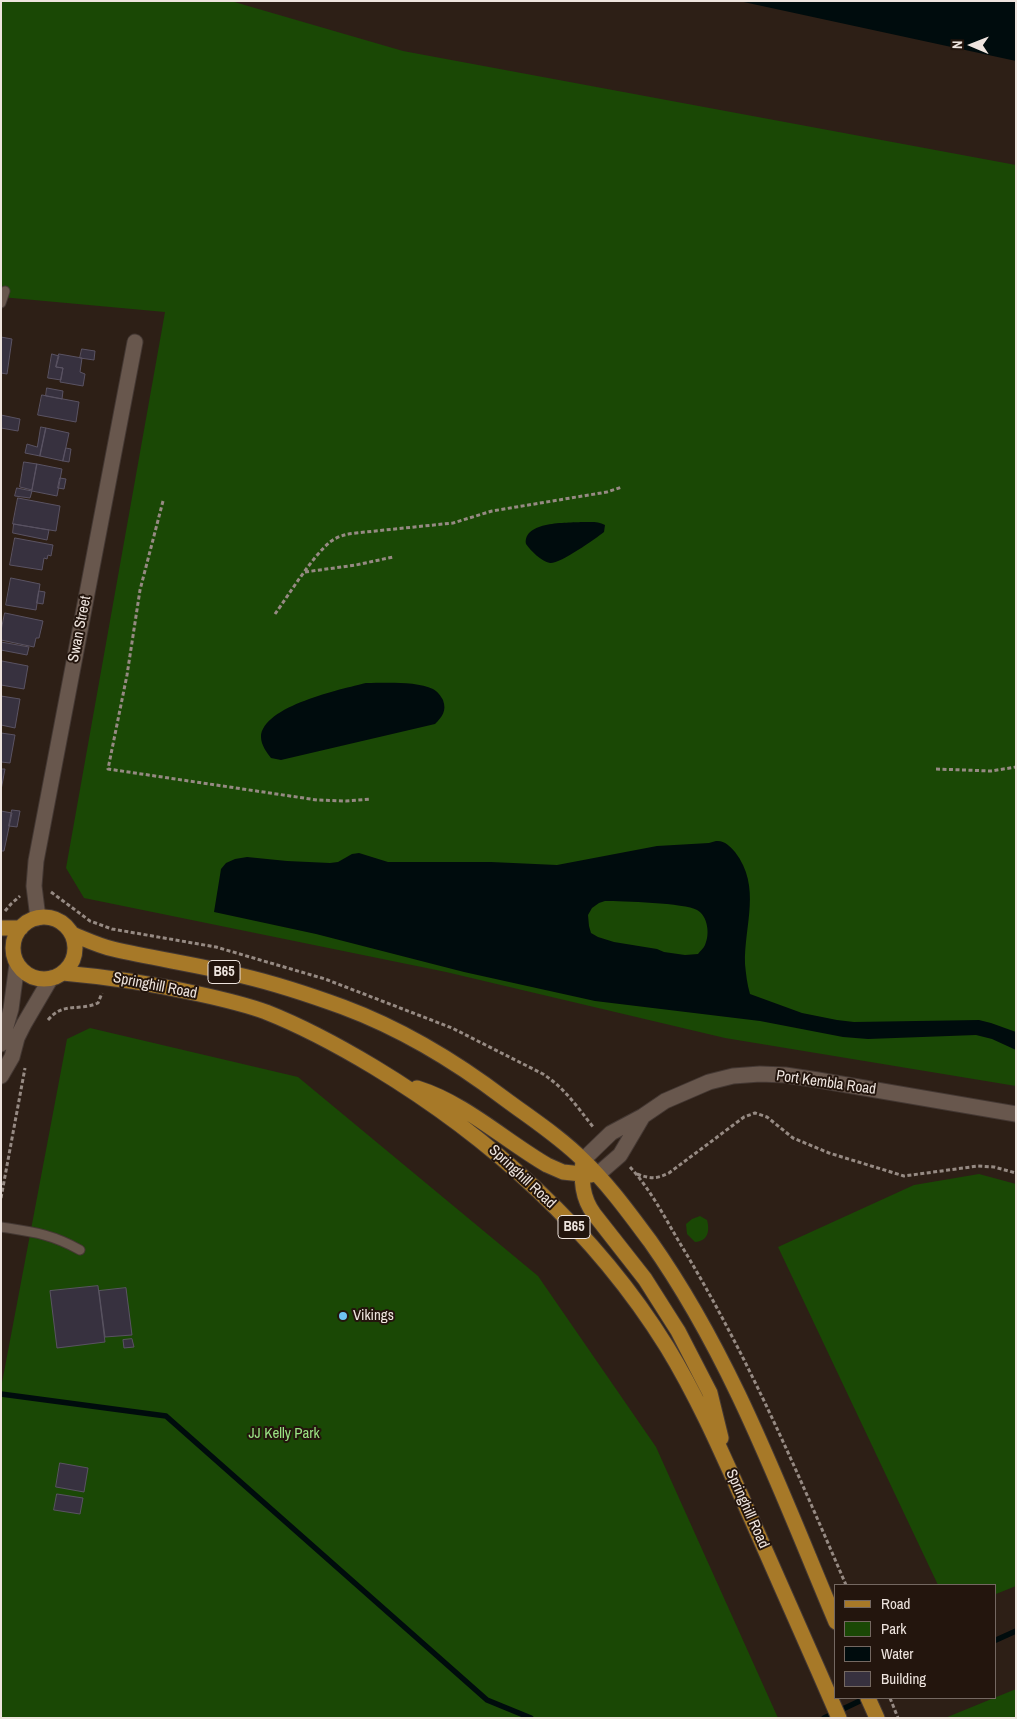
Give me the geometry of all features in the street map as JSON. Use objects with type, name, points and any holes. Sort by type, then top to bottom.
[{"type":"main road","points":[[11,960],[16,935],[21,928],[38,918]]},
{"type":"main road","name":"B65","points":[[38,918],[54,919],[72,934]]},
{"type":"main road","points":[[1,928],[21,928]]},
{"type":"main road","points":[[57,975],[70,965],[74,955],[72,934]]},
{"type":"main road","name":"Springhill Road","points":[[72,934],[110,948],[251,978],[301,992],[374,1019],[440,1053],[453,1062],[557,1137],[582,1167]]},
{"type":"main road","name":"B65","points":[[11,960],[32,977],[41,979],[57,975]]},
{"type":"main road","name":"Springhill Road","points":[[57,975],[110,977],[153,984],[235,1002],[306,1028],[400,1083],[483,1142],[513,1168],[559,1212],[598,1254],[620,1280],[666,1346],[698,1403],[840,1718]]},
{"type":"main road","points":[[400,1083],[435,1094],[547,1165],[564,1172],[582,1167],[597,1175],[626,1208],[672,1273],[716,1350],[760,1442],[834,1617]]},
{"type":"main road","points":[[582,1167],[582,1188],[590,1209],[653,1291],[678,1331],[705,1381],[714,1407],[724,1459]]},
{"type":"main road","points":[[868,1699],[877,1718]]},
{"type":"street","name":"Swan Street","points":[[38,918],[34,886],[36,861],[135,342]]},
{"type":"street","points":[[1,1044],[10,1009],[11,960]]},
{"type":"street","points":[[1,1076],[12,1057],[24,1024],[57,975]]},
{"type":"street","name":"Port Kembla Road","points":[[582,1167],[611,1132],[643,1116],[665,1101],[709,1082],[733,1076],[786,1075],[1016,1114]]},
{"type":"street","name":"Port Kembla Road","points":[[597,1175],[620,1155],[643,1116]]},
{"type":"lane","points":[[1,303],[5,291]]},
{"type":"lane","points":[[1,1227],[61,1239],[80,1250]]},
{"type":"path","points":[[275,614],[321,551],[342,535],[453,523],[492,511],[607,492],[622,487]]},
{"type":"path","points":[[163,501],[140,590],[127,675],[108,769],[317,800],[346,801],[371,799]]},
{"type":"path","points":[[305,572],[356,565],[393,557]]},
{"type":"path","points":[[936,769],[991,771],[1016,767]]},
{"type":"path","points":[[45,1022],[58,1010],[90,1007],[98,1003],[102,992]]},
{"type":"path","points":[[1,1198],[26,1065]]},
{"type":"path","points":[[637,1174],[651,1178],[669,1173],[744,1117],[755,1113],[767,1116],[793,1138],[829,1153],[904,1176],[978,1166],[994,1167],[1016,1173]]},
{"type":"path","points":[[890,1699],[898,1718]]},
{"type":"green space","points":[[1,1],[231,1],[403,51],[1016,165],[1016,1086],[725,1038],[446,972],[84,898],[66,868],[165,312],[1,297]]},
{"type":"green space","name":"JJ Kelly Park","points":[[90,1028],[298,1077],[538,1276],[656,1447],[778,1718],[1,1718],[1,1388],[67,1039]]},
{"type":"green space","points":[[979,1174],[1016,1184],[1016,1586],[997,1594],[997,1584],[938,1584],[778,1247],[914,1185]]},
{"type":"green space","points":[[700,1216],[707,1220],[708,1232],[703,1240],[695,1242],[687,1234],[686,1224]]},
{"type":"green space","points":[[1016,1689],[1016,1718],[945,1718],[992,1699],[997,1699],[997,1697]]},
{"type":"water","points":[[739,1],[1016,1],[1016,61]]},
{"type":"water","points":[[594,522],[605,525],[604,532],[561,560],[550,563],[543,560],[533,553],[526,544],[527,536],[538,527],[557,523]]},
{"type":"water","points":[[366,683],[426,686],[433,689],[443,700],[443,714],[435,724],[281,760],[271,758],[263,746],[261,737],[265,726],[274,716],[305,701]]},
{"type":"water","points":[[719,841],[729,846],[743,865],[748,879],[750,906],[745,964],[750,994],[802,1013],[854,1022],[979,1020],[1016,1032],[1016,1050],[992,1039],[976,1035],[868,1039],[843,1037],[760,1021],[595,1001],[464,972],[316,934],[214,912],[221,869],[226,863],[247,857],[330,863],[338,862],[352,854],[359,853],[388,862],[491,862],[557,865],[657,846]],"holes":[[[605,901],[667,904],[697,910],[704,916],[706,921],[707,941],[698,954],[685,955],[614,942],[598,937],[591,933],[588,915],[592,908]]]},
{"type":"building","points":[[1,337],[12,339],[7,374],[1,373]]},
{"type":"building","points":[[82,349],[95,351],[94,360],[80,358]]},
{"type":"building","points":[[52,354],[59,356],[56,367],[63,368],[61,380],[48,378]]},
{"type":"building","points":[[59,354],[82,358],[80,372],[85,374],[83,386],[60,382],[63,368],[56,367]]},
{"type":"building","points":[[47,388],[63,391],[62,399],[46,396]]},
{"type":"building","points":[[42,395],[79,402],[76,422],[38,415]]},
{"type":"building","points":[[1,415],[20,419],[18,431],[1,428]]},
{"type":"building","points":[[41,427],[46,428],[40,456],[25,453],[27,444],[37,447]]},
{"type":"building","points":[[46,428],[69,433],[63,461],[40,456]]},
{"type":"building","points":[[66,448],[71,449],[69,462],[63,461]]},
{"type":"building","points":[[24,462],[37,464],[32,490],[20,487]]},
{"type":"building","points":[[37,464],[62,469],[57,496],[32,491]]},
{"type":"building","points":[[60,478],[66,479],[64,489],[58,488]]},
{"type":"building","points":[[17,488],[32,491],[30,498],[15,496]]},
{"type":"building","points":[[18,498],[60,506],[56,531],[13,524]]},
{"type":"building","points":[[14,524],[49,530],[47,540],[13,533]]},
{"type":"building","points":[[15,538],[53,545],[51,556],[48,555],[47,559],[44,558],[42,570],[10,565]]},
{"type":"building","points":[[11,578],[40,584],[36,610],[6,605]]},
{"type":"building","points":[[39,591],[45,592],[43,604],[37,603]]},
{"type":"building","points":[[5,613],[43,621],[39,638],[36,638],[34,647],[1,640]]},
{"type":"building","points":[[1,642],[29,647],[27,655],[1,650]]},
{"type":"building","points":[[2,661],[28,666],[24,689],[1,685]]},
{"type":"building","points":[[1,696],[20,699],[15,728],[1,725]]},
{"type":"building","points":[[1,733],[15,735],[10,763],[1,762]]},
{"type":"building","points":[[1,769],[5,769],[1,790]]},
{"type":"building","points":[[12,810],[20,811],[17,827],[9,826]]},
{"type":"building","points":[[1,811],[12,813],[4,851],[1,851]]},
{"type":"building","points":[[98,1286],[105,1342],[57,1348],[50,1291]]},
{"type":"building","points":[[126,1288],[132,1335],[105,1337],[99,1291]]},
{"type":"building","points":[[132,1339],[134,1347],[124,1348],[123,1340]]},
{"type":"building","points":[[60,1463],[88,1468],[84,1492],[56,1487]]},
{"type":"building","points":[[57,1494],[83,1498],[80,1514],[54,1510]]},
{"type":"waterway","points":[[1,1394],[166,1416],[487,1700],[531,1718]]},
{"type":"waterway","points":[[997,1640],[1016,1631]]},
{"type":"waterway","points":[[824,1718],[864,1699]]},
{"type":"place","name":"Vikings","points":[[343,1316]]}]
